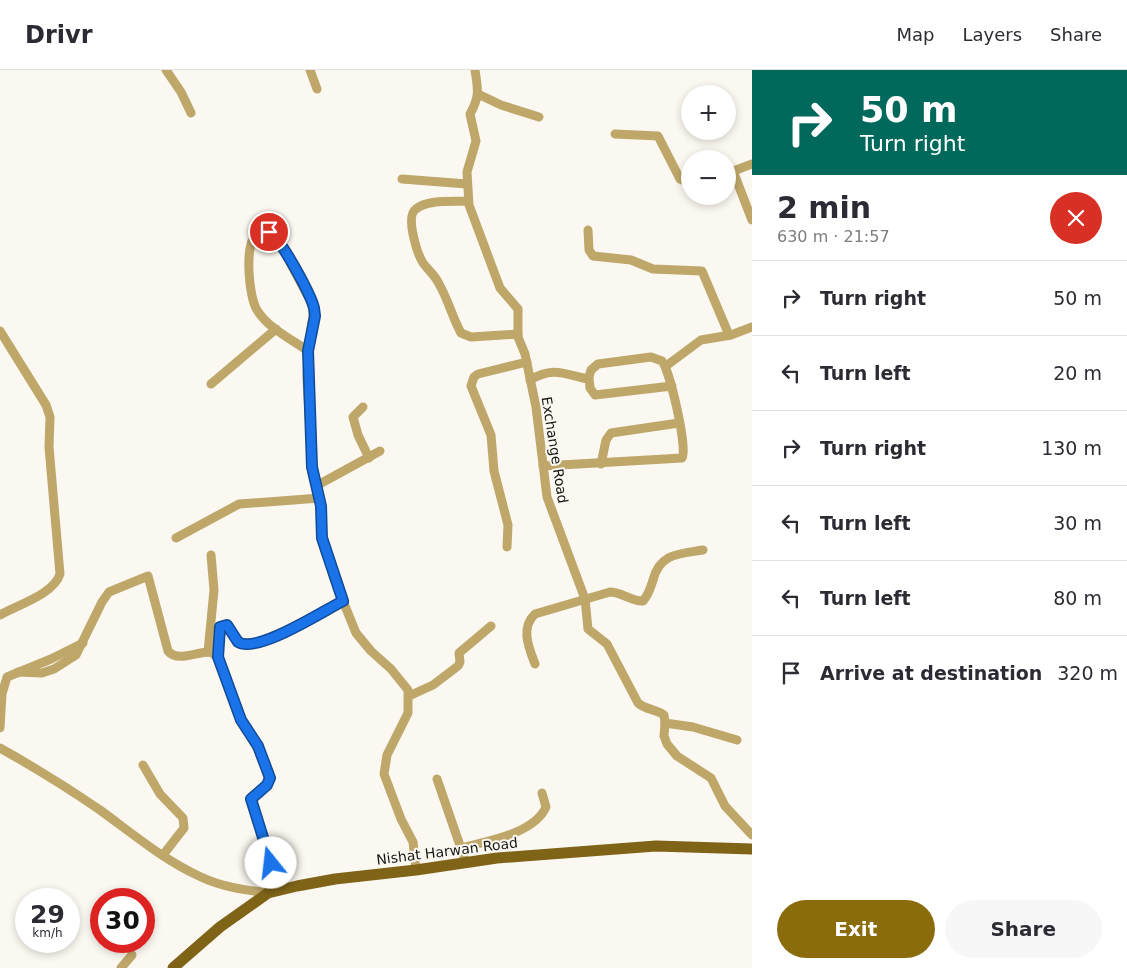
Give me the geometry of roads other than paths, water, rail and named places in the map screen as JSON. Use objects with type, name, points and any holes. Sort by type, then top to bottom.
[{"type":"main road","name":"Nishat Harwan Road","points":[[173,968],[220,927],[273,892],[335,879],[497,858],[656,846],[752,849]]},
{"type":"street","points":[[166,70],[181,92],[191,113]]},
{"type":"street","points":[[310,70],[317,89]]},
{"type":"street","name":"Exchange Road","points":[[475,70],[478,94],[470,114],[476,141],[469,164],[468,201],[472,218],[487,249],[500,288],[518,308],[518,334],[527,362],[549,504],[585,599],[588,629],[607,644],[638,703],[644,708],[661,712],[665,723]]},
{"type":"street","points":[[478,94],[501,105],[539,117]]},
{"type":"street","points":[[615,134],[658,136],[681,179]]},
{"type":"street","points":[[736,170],[752,164]]},
{"type":"street","points":[[402,179],[467,184]]},
{"type":"street","points":[[736,185],[752,220]]},
{"type":"street","points":[[468,201],[429,204],[414,210],[411,223],[418,253],[440,285],[461,333],[470,337],[518,334]]},
{"type":"street","points":[[588,230],[592,256],[631,260],[652,269],[702,271],[729,335]]},
{"type":"street","points":[[308,351],[276,329],[256,310],[248,274],[254,236],[269,232],[276,236],[313,302],[315,316],[308,351],[311,458],[320,498],[322,538],[351,623],[363,642],[405,684],[409,696],[408,713],[387,755],[384,774],[401,819],[413,842],[416,870]]},
{"type":"street","points":[[666,366],[701,340],[729,335],[752,327]]},
{"type":"street","points":[[211,384],[276,329]]},
{"type":"street","points":[[0,331],[46,405],[50,417],[49,447],[60,574],[58,580],[50,589],[0,615]]},
{"type":"street","points":[[544,466],[682,458],[684,451],[672,386],[666,366],[659,358],[651,357],[603,363],[594,366],[588,379],[590,388],[595,395],[672,386]]},
{"type":"street","points":[[507,547],[508,525],[494,471],[491,436],[471,386],[474,377],[478,374],[527,362]]},
{"type":"street","points":[[530,380],[541,373],[552,371],[588,379]]},
{"type":"street","points":[[363,407],[353,417],[368,458]]},
{"type":"street","points":[[601,464],[606,440],[611,433],[679,423]]},
{"type":"street","points":[[316,486],[380,451]]},
{"type":"street","points":[[176,538],[240,504],[320,498]]},
{"type":"street","points":[[535,664],[527,634],[533,616],[606,592],[618,592],[638,601],[643,601],[649,594],[655,574],[662,561],[672,556],[703,550]]},
{"type":"street","points":[[208,652],[214,590],[211,555]]},
{"type":"street","points":[[0,728],[4,682],[8,676],[18,672],[35,674],[54,669],[76,655],[102,602],[109,592],[148,576],[170,655],[178,657],[208,652],[214,653],[218,657]]},
{"type":"street","points":[[0,748],[44,773],[163,856],[214,882],[239,889],[273,892],[267,849],[251,802],[254,795],[267,785],[270,778],[258,746],[241,720],[218,657],[219,631],[222,626],[230,627],[238,642],[249,644],[274,637],[343,601]]},
{"type":"street","points":[[409,696],[433,685],[458,666],[460,662],[459,653],[491,626]]},
{"type":"street","points":[[736,740],[693,727],[665,723],[664,736],[667,744],[677,756],[710,778],[725,806],[752,835]]},
{"type":"street","points":[[143,765],[160,794],[183,818],[185,823],[184,828],[163,856]]},
{"type":"street","points":[[437,780],[466,863]]},
{"type":"street","points":[[461,848],[517,832],[534,822],[546,807],[542,793]]},
{"type":"street","points":[[121,968],[132,955]]}]
